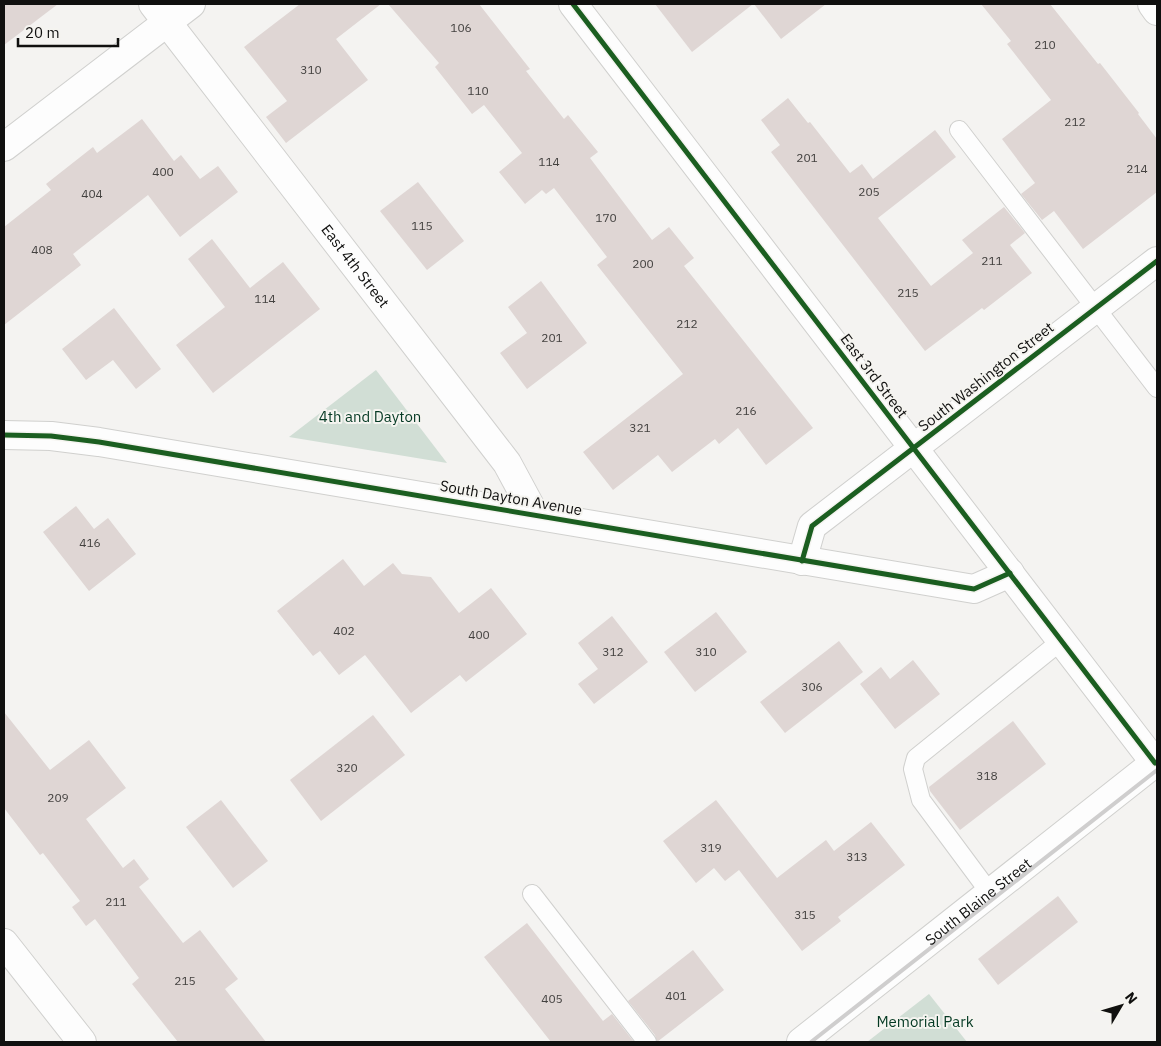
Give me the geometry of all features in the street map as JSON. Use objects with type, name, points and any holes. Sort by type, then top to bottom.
[{"type":"street","points":[[4,147],[160,13],[191,4]]},
{"type":"street","name":"East 3rd Street","points":[[573,4],[1061,641],[1156,762]]},
{"type":"street","points":[[1152,4],[1157,11]]},
{"type":"street","name":"East 4th Street","points":[[160,13],[508,463],[535,515]]},
{"type":"street","name":"South Washington Street","points":[[802,561],[812,526],[1157,261]]},
{"type":"street","name":"South Dayton Avenue","points":[[4,435],[51,436],[99,442],[974,589],[1010,573]]},
{"type":"street","name":"South Blaine Street","points":[[801,1042],[1156,762]]},
{"type":"street","points":[[4,943],[82,1042]]},
{"type":"lane","points":[[959,130],[1157,388]]},
{"type":"lane","points":[[990,893],[921,800],[913,769],[916,758],[1061,641]]},
{"type":"lane","points":[[532,894],[647,1042]]},
{"type":"green space","name":"4th and Dayton","points":[[376,370],[447,463],[289,437]]},
{"type":"green space","name":"Memorial Park","points":[[929,994],[967,1042],[867,1042]]},
{"type":"building","points":[[4,4],[58,4],[4,45]]},
{"type":"building","points":[[300,4],[381,4],[336,39],[368,80],[286,143],[266,117],[287,101],[244,47]]},
{"type":"building","points":[[388,4],[479,4],[530,69],[526,71],[564,119],[568,115],[598,152],[590,158],[652,240],[669,227],[694,258],[684,266],[813,428],[766,465],[738,428],[719,444],[715,439],[672,472],[658,455],[613,490],[583,452],[683,374],[597,265],[607,257],[554,188],[546,194],[542,190],[525,204],[499,172],[522,153],[484,105],[472,114],[435,67],[439,63]]},
{"type":"building","points":[[655,4],[753,4],[692,52]]},
{"type":"building","points":[[754,4],[826,4],[781,39]]},
{"type":"building","points":[[981,4],[1050,4],[1098,64],[1100,63],[1157,139],[1157,192],[1083,249],[1054,211],[1042,220],[1021,194],[1035,183],[1002,139],[1051,100],[1007,44],[1011,41]]},
{"type":"building","points":[[788,98],[808,123],[810,122],[850,173],[862,164],[873,179],[935,130],[956,157],[878,218],[931,286],[973,253],[962,240],[1004,207],[1025,233],[1010,245],[1032,273],[984,310],[982,308],[925,351],[771,152],[780,145],[761,120]]},
{"type":"building","points":[[142,119],[174,161],[181,155],[200,179],[218,166],[238,192],[180,237],[148,195],[73,254],[81,265],[4,325],[4,227],[51,190],[46,184],[93,147],[97,153]]},
{"type":"building","points":[[418,182],[464,241],[427,270],[380,211]]},
{"type":"building","points":[[212,239],[250,288],[283,262],[320,309],[213,393],[176,345],[225,307],[188,259]]},
{"type":"building","points":[[541,281],[587,343],[527,389],[500,353],[527,333],[508,307]]},
{"type":"building","points":[[114,308],[161,369],[136,389],[113,360],[86,380],[62,349]]},
{"type":"building","points":[[76,506],[94,529],[108,518],[136,554],[89,591],[43,532]]},
{"type":"building","points":[[343,559],[364,586],[393,563],[402,574],[431,577],[459,613],[491,588],[527,634],[466,682],[460,675],[411,713],[365,655],[339,675],[320,651],[313,656],[277,611]]},
{"type":"building","points":[[716,612],[747,652],[695,692],[664,652]]},
{"type":"building","points":[[612,616],[648,662],[594,704],[578,684],[598,669],[578,643]]},
{"type":"building","points":[[839,641],[863,672],[785,733],[760,702]]},
{"type":"building","points":[[913,660],[940,694],[895,729],[860,684],[881,667],[890,679]]},
{"type":"building","points":[[4,712],[50,770],[89,740],[126,788],[86,819],[123,868],[134,859],[149,879],[139,887],[183,943],[200,930],[238,979],[225,989],[266,1042],[178,1042],[132,984],[139,978],[95,919],[86,926],[72,907],[80,901],[43,853],[40,855],[4,808]]},
{"type":"building","points":[[373,715],[405,755],[321,821],[290,780]]},
{"type":"building","points":[[1013,721],[1046,764],[960,830],[930,791],[929,787]]},
{"type":"building","points":[[221,800],[268,861],[233,888],[186,827]]},
{"type":"building","points":[[716,800],[777,878],[826,840],[834,851],[871,822],[905,865],[838,917],[841,921],[802,951],[739,870],[725,881],[714,868],[696,883],[663,841]]},
{"type":"building","points":[[1058,896],[1078,922],[998,985],[978,959]]},
{"type":"building","points":[[527,923],[603,1021],[612,1014],[634,1042],[551,1042],[484,957]]},
{"type":"building","points":[[693,950],[724,990],[657,1042],[655,1035],[628,1001]]},
{"type":"railway","points":[[811,1042],[1157,770]]},
{"type":"cycle path","points":[[573,4],[1155,763]]},
{"type":"cycle path","points":[[802,561],[812,526],[1157,261]]},
{"type":"cycle path","points":[[4,435],[51,436],[99,442],[974,589],[1010,573]]}]
